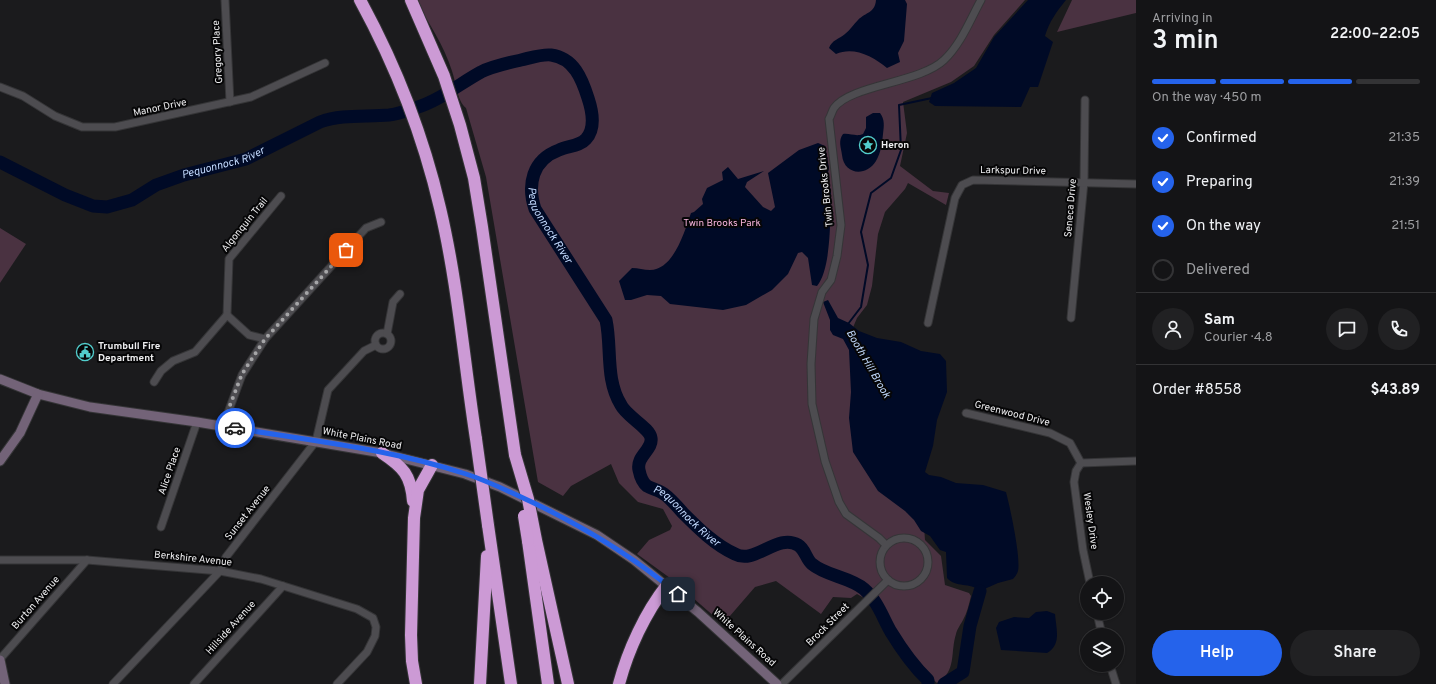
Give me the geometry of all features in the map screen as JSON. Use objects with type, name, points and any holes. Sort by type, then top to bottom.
[{"type":"highway","points":[[360,0],[396,74],[419,134],[434,184],[445,234],[511,684]]},
{"type":"highway","points":[[411,0],[436,55],[458,118],[478,201],[516,455],[532,540],[568,684]]},
{"type":"highway","points":[[382,453],[402,468],[409,479],[412,492],[414,518],[411,635],[412,661],[416,684]]},
{"type":"highway","points":[[414,518],[418,490],[432,464]]},
{"type":"highway","points":[[480,684],[488,526]]},
{"type":"highway","points":[[532,540],[548,684]]},
{"type":"highway","points":[[619,684],[633,645],[657,600],[667,585]]},
{"type":"main road","name":"White Plains Road","points":[[0,379],[38,394],[96,408],[197,422],[382,453],[432,464],[500,487],[597,535],[667,585],[777,684]]},
{"type":"main road","points":[[0,461],[20,433],[38,394]]},
{"type":"main road","points":[[0,659],[5,684]]},
{"type":"street","name":"Gregory Place","points":[[225,0],[230,102]]},
{"type":"street","name":"Twin Brooks Drive","points":[[886,545],[879,538],[846,514],[839,502],[825,461],[812,404],[811,370],[813,326],[816,307],[822,292],[831,280],[841,225],[829,119],[834,108],[846,98],[930,70],[944,60],[959,41],[981,0]]},
{"type":"street","name":"Manor Drive","points":[[0,86],[23,96],[55,116],[82,126],[115,127],[252,97],[325,63]]},
{"type":"street","name":"Seneca Drive","points":[[1071,318],[1084,182],[1085,100]]},
{"type":"street","name":"Larkspur Drive","points":[[928,323],[955,198],[962,185],[973,180],[1136,184]]},
{"type":"street","name":"Algonquin Trail","points":[[227,315],[229,259],[281,196]]},
{"type":"street","points":[[222,426],[242,374],[265,339],[366,228],[381,222]]},
{"type":"street","points":[[386,334],[393,302],[400,294]]},
{"type":"street","points":[[154,382],[161,371],[173,361],[195,352],[227,315],[249,334],[265,339]]},
{"type":"street","points":[[376,345],[383,350],[389,347],[391,338],[386,334]]},
{"type":"street","points":[[376,345],[378,336],[386,334]]},
{"type":"street","points":[[316,441],[328,390],[364,351],[376,345]]},
{"type":"street","name":"Greenwood Drive","points":[[966,413],[1050,433],[1070,443],[1081,463]]},
{"type":"street","name":"Alice Place","points":[[161,527],[197,422]]},
{"type":"street","name":"Sunset Avenue","points":[[113,684],[220,571],[226,557],[316,441]]},
{"type":"street","points":[[1081,463],[1136,461]]},
{"type":"street","name":"Wesley Drive","points":[[1081,463],[1076,471],[1074,482],[1083,550],[1089,576]]},
{"type":"street","points":[[898,539],[910,539],[924,548],[928,564],[925,572],[914,583],[906,586],[898,585],[888,580],[882,571],[880,564],[882,552],[886,545],[898,539]]},
{"type":"street","name":"Berkshire Avenue","points":[[0,560],[87,560],[220,571],[261,579],[357,608],[370,615],[375,621],[376,631],[371,646],[337,684]]},
{"type":"street","name":"Burton Avenue","points":[[0,659],[87,560]]},
{"type":"street","name":"Brock Street","points":[[782,684],[888,580]]},
{"type":"street","name":"Hillside Avenue","points":[[194,684],[283,586]]},
{"type":"street","points":[[1112,672],[1116,684]]},
{"type":"green space","name":"Twin Brooks Park","points":[[415,0],[1025,0],[994,35],[974,66],[951,82],[903,102],[907,133],[900,166],[933,191],[949,193],[946,205],[908,183],[905,189],[885,212],[878,234],[872,286],[867,305],[857,318],[849,337],[924,526],[925,540],[941,556],[945,585],[969,593],[971,596],[966,614],[954,641],[952,661],[948,673],[937,683],[929,676],[871,602],[857,594],[851,598],[833,597],[821,614],[776,581],[755,587],[723,624],[670,578],[637,554],[649,540],[670,530],[672,526],[663,509],[638,502],[619,483],[611,464],[571,486],[563,496],[538,482],[486,177],[466,108],[459,96],[449,62],[436,35]]},
{"type":"green space","points":[[1072,0],[1136,0],[1136,13],[1057,32]]},
{"type":"green space","points":[[0,228],[26,244],[0,283]]},
{"type":"water","points":[[876,0],[905,0],[907,4],[904,41],[898,53],[900,62],[887,68],[869,56],[849,51],[836,54],[829,48],[834,41],[849,31],[861,17],[872,10]]},
{"type":"water","points":[[1028,0],[1066,0],[1059,8],[1045,36],[1053,42],[1038,87],[1030,87],[1021,107],[935,106],[929,102],[932,93],[954,83],[976,68],[994,37]]},
{"type":"water","points":[[873,113],[880,113],[882,116],[884,128],[881,148],[876,161],[872,166],[867,170],[856,172],[847,167],[844,162],[840,144],[841,137],[843,134],[863,134],[866,128],[866,117]]},
{"type":"water","points":[[818,143],[825,146],[829,168],[826,181],[831,190],[828,254],[822,278],[817,286],[812,285],[808,258],[802,252],[798,253],[788,274],[772,290],[746,305],[723,310],[670,304],[661,296],[647,295],[631,300],[625,300],[619,281],[632,268],[650,270],[658,268],[666,263],[682,239],[691,213],[703,204],[702,199],[707,188],[723,180],[722,172],[728,167],[738,179],[764,171],[747,182],[745,187],[763,207],[771,211],[775,207],[768,173],[799,150]]},
{"type":"water","points":[[828,300],[838,318],[849,323],[859,331],[877,338],[901,342],[921,351],[940,354],[946,361],[947,392],[937,420],[933,446],[925,472],[929,475],[941,477],[956,483],[983,485],[1006,492],[1017,544],[1019,564],[1018,571],[1013,579],[998,583],[980,591],[976,588],[951,581],[947,578],[946,552],[940,550],[930,536],[921,531],[914,520],[905,511],[878,491],[853,452],[849,418],[851,392],[849,350],[843,339],[833,335],[830,330],[830,320],[823,302]]},
{"type":"water","points":[[1047,611],[1055,614],[1057,636],[1055,646],[1052,650],[1047,653],[1001,650],[996,628],[999,622],[1014,617],[1029,618],[1036,612]]},
{"type":"waterway","name":"Pequonnock River","points":[[0,162],[65,195],[93,206],[107,207],[132,200],[156,185],[184,175],[246,159],[328,119],[396,114],[424,105],[490,68],[536,56],[551,55],[566,60],[576,70],[586,91],[592,113],[591,130],[586,139],[577,145],[550,154],[537,167],[532,182],[533,200],[535,209],[606,320],[611,374],[616,395],[624,409],[647,430],[651,438],[650,446],[642,457],[639,465],[639,472],[643,481],[647,486],[660,491],[667,496],[707,536],[735,554],[750,556],[774,545],[790,542],[798,545],[804,551],[810,562],[818,568],[852,582],[864,589],[869,593],[891,632],[904,651],[917,669],[928,680],[928,684]]},
{"type":"waterway","name":"Booth Hill Brook","points":[[848,324],[861,307],[868,265],[861,232],[871,193],[891,178],[901,150],[899,105],[932,98]]},
{"type":"waterway","name":"Booth Hill Brook","points":[[944,684],[963,672],[970,626],[980,591]]},
{"type":"way so far","points":[[235,428],[222,426],[242,374],[265,339],[346,250]]},
{"type":"place","name":"Heron","points":[[868,145]]},
{"type":"place","name":"Trumbull Fire Department","points":[[85,352]]},
{"type":"route","points":[[235,428],[382,453],[432,464],[500,487],[597,535],[634,560],[678,594]]}]
